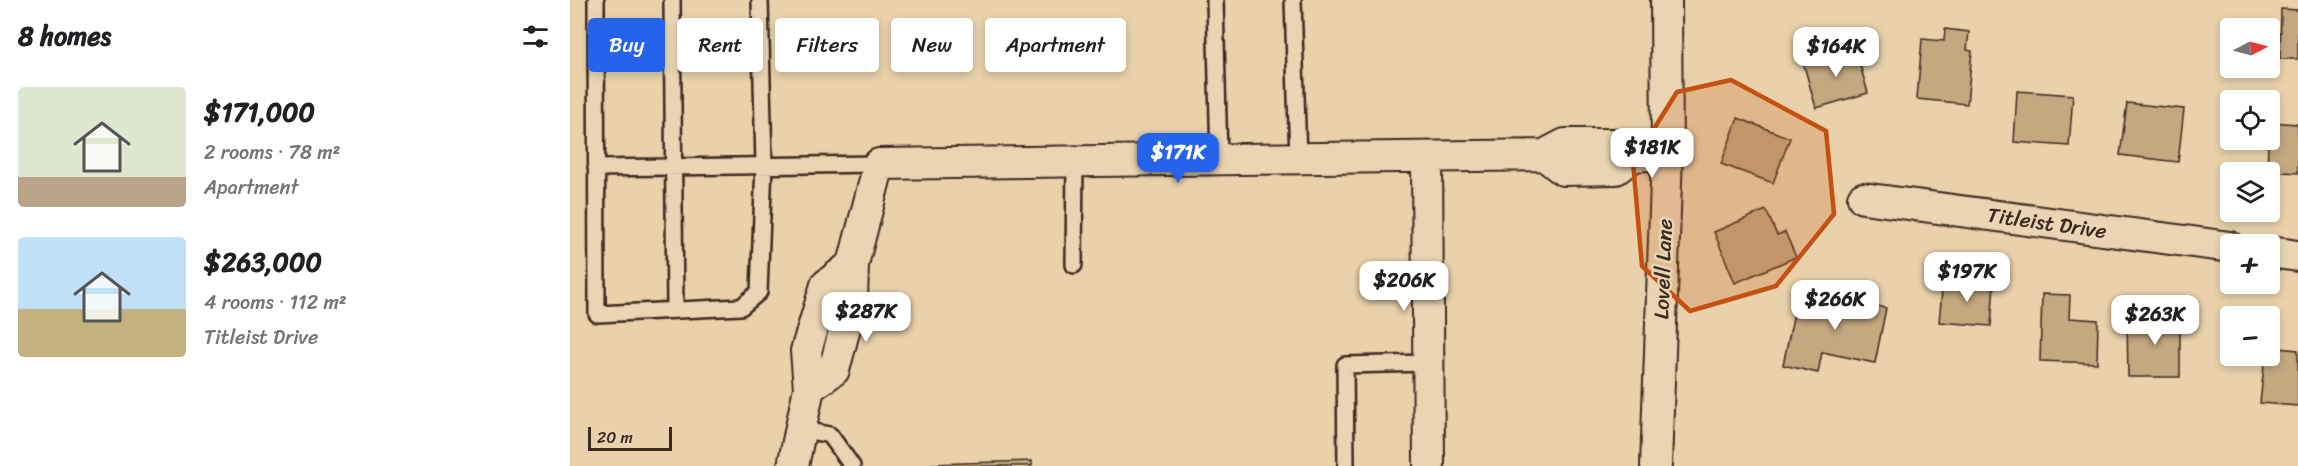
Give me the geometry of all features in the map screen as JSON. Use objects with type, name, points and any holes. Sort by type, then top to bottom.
[{"type":"street","name":"Lovell Lane","points":[[1656,466],[1668,154],[1666,0]]},
{"type":"street","points":[[809,388],[834,370],[852,301],[852,264],[879,164],[1544,155],[1563,170],[1593,157],[1616,169],[1633,156],[1668,154]]},
{"type":"street","points":[[1427,157],[1429,466]]},
{"type":"street","name":"Titleist Drive","points":[[1863,198],[2220,246]]},
{"type":"street","points":[[2280,253],[2298,256]]},
{"type":"street","points":[[793,466],[809,388],[806,351],[811,332],[826,285],[852,264]]},
{"type":"street","points":[[811,332],[842,339]]},
{"type":"lane","points":[[596,0],[597,314],[741,307],[759,292],[764,165],[760,0]]},
{"type":"lane","points":[[672,0],[675,310]]},
{"type":"lane","points":[[1215,0],[1219,159]]},
{"type":"lane","points":[[1293,0],[1298,159]]},
{"type":"lane","points":[[1074,266],[1075,161]]},
{"type":"lane","points":[[596,168],[879,164]]},
{"type":"lane","points":[[1346,466],[1345,365],[1428,363]]},
{"type":"lane","points":[[799,429],[830,435],[852,466]]},
{"type":"highlighted area","points":[[1731,80],[1826,131],[1834,214],[1776,286],[1690,311],[1642,266],[1633,162],[1677,92]]},
{"type":"building","points":[[2281,9],[2298,10],[2298,59],[2280,59]]},
{"type":"building","points":[[1945,29],[1969,32],[1967,50],[1972,51],[1967,104],[1917,99],[1922,39],[1944,41]]},
{"type":"building","points":[[1855,47],[1868,93],[1816,108],[1803,62]]},
{"type":"building","points":[[2017,91],[2073,95],[2069,146],[2014,142]]},
{"type":"building","points":[[2127,103],[2184,109],[2178,162],[2120,155]]},
{"type":"building","points":[[1738,118],[1790,138],[1773,183],[1721,164]]},
{"type":"building","points":[[2280,123],[2298,124],[2298,173],[2280,172],[2280,162],[2267,162],[2268,150],[2280,150]]},
{"type":"building","points":[[1766,210],[1777,235],[1785,232],[1796,257],[1735,283],[1714,232]]},
{"type":"building","points":[[1943,280],[1994,284],[1991,326],[1939,322]]},
{"type":"building","points":[[1829,285],[1858,291],[1857,301],[1886,308],[1875,363],[1822,352],[1818,373],[1783,365],[1795,308],[1823,313]]},
{"type":"building","points":[[2042,294],[2070,295],[2069,318],[2098,320],[2097,363],[2040,361]]},
{"type":"building","points":[[2180,311],[2180,377],[2128,377],[2127,319],[2151,319],[2151,312]]},
{"type":"building","points":[[2280,348],[2298,350],[2298,406],[2260,403],[2264,366],[2280,366]]},
{"type":"building","points":[[1032,461],[1032,466],[930,466],[930,464]]}]
